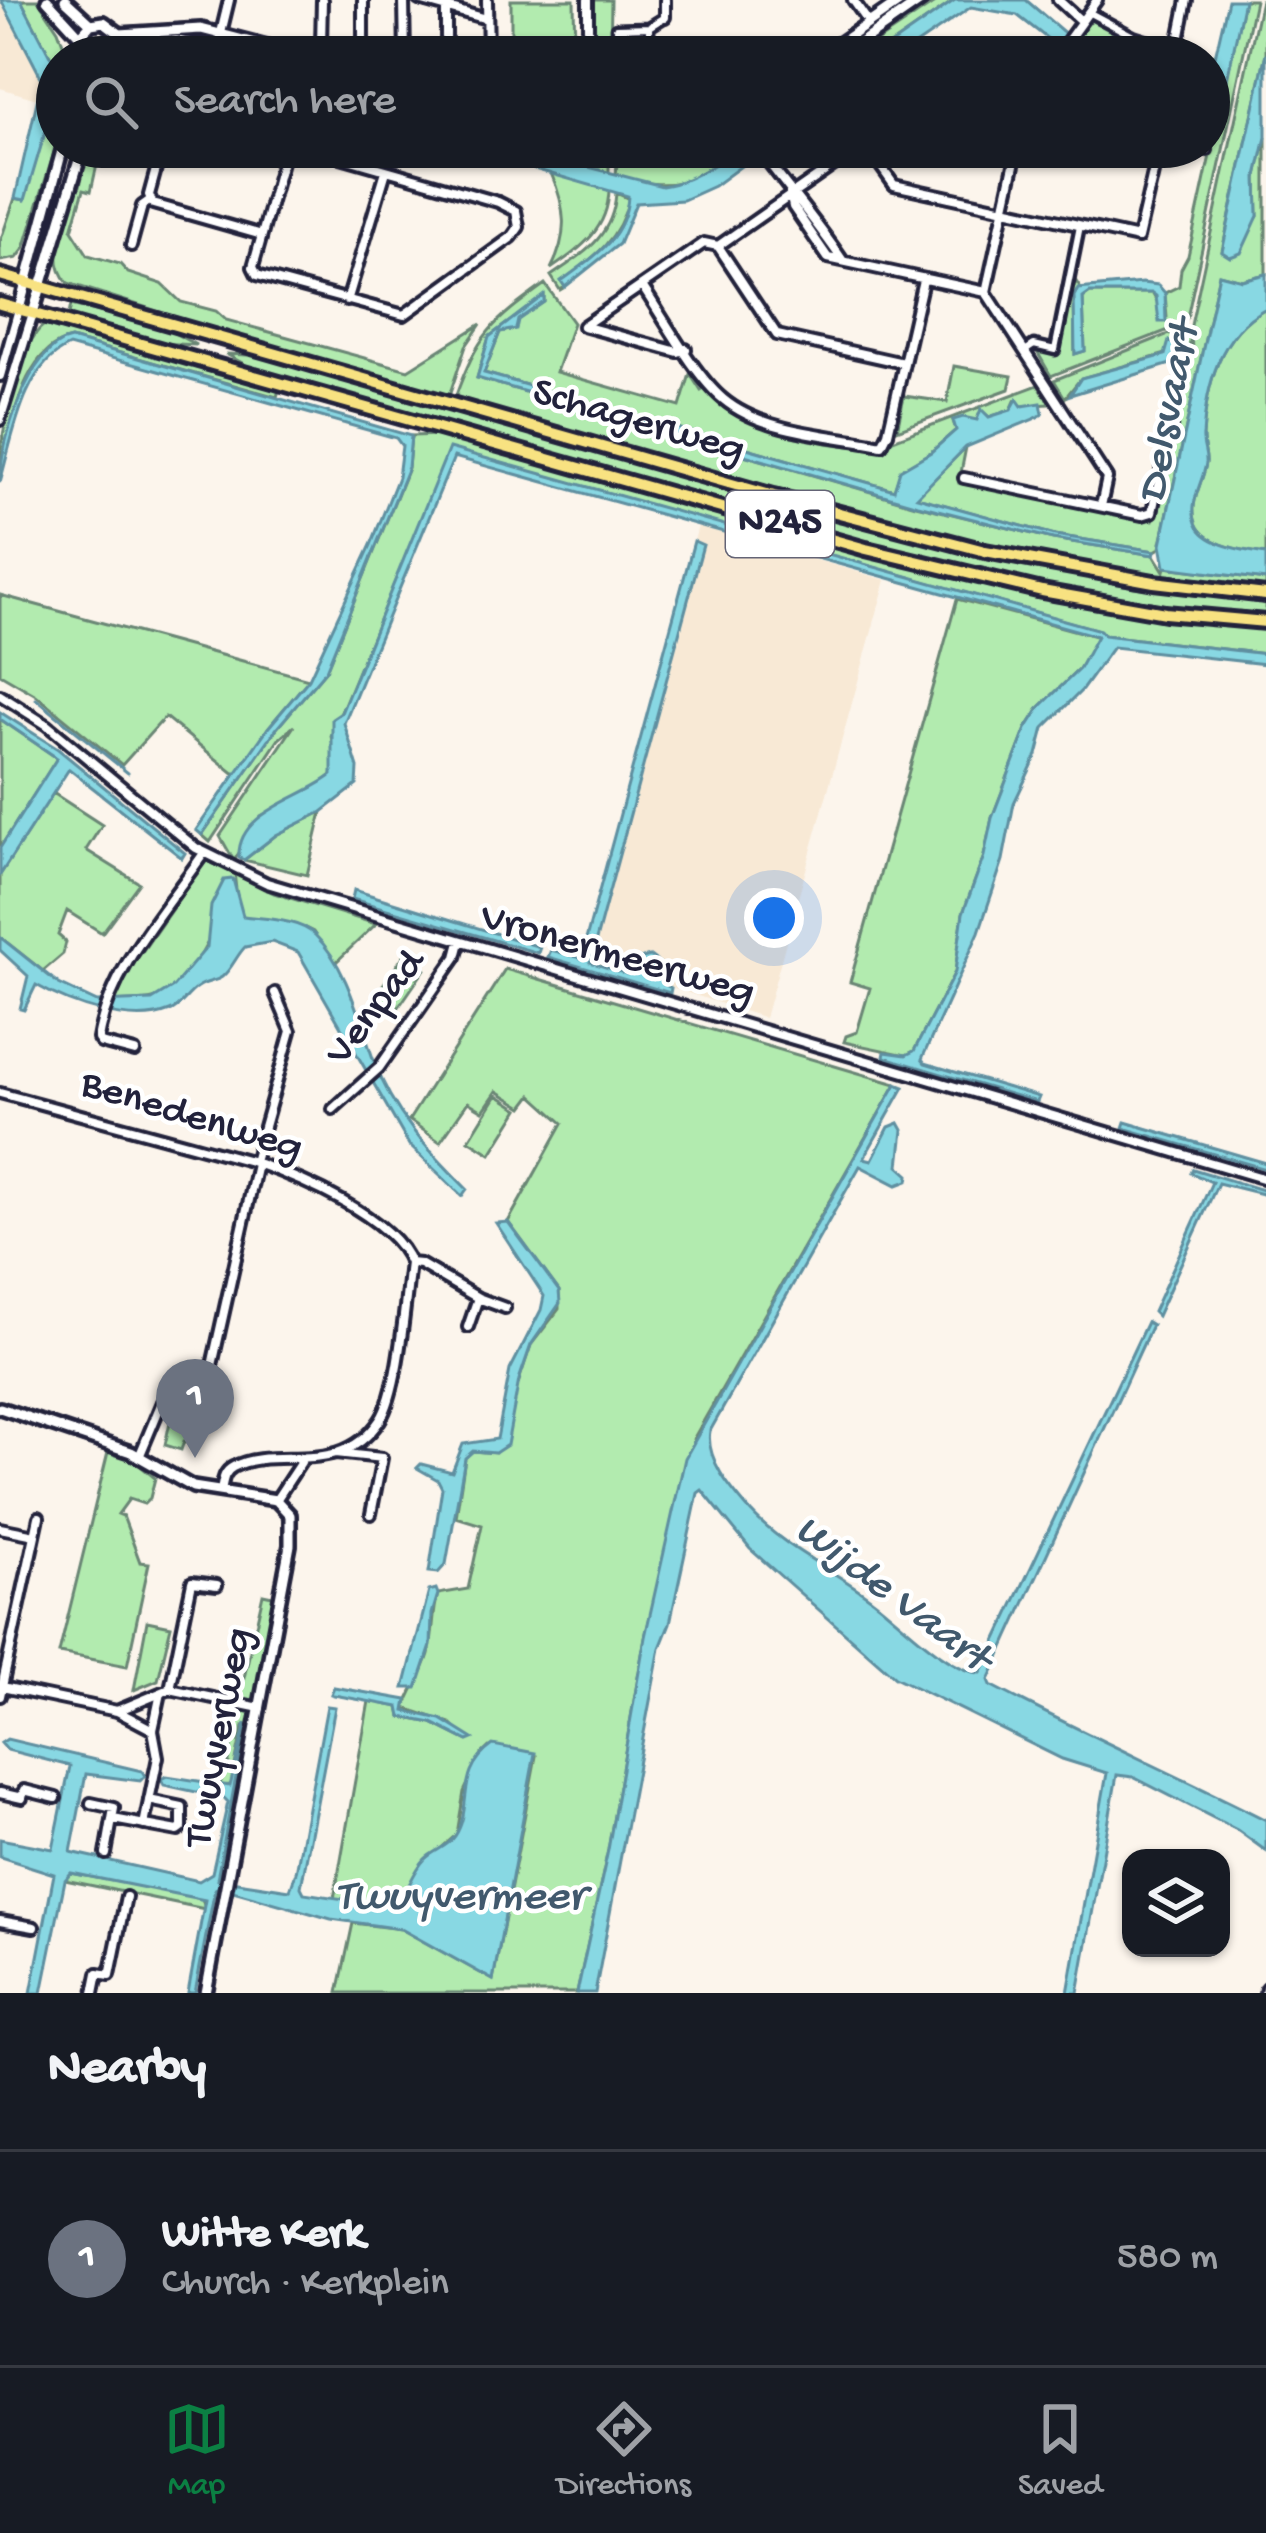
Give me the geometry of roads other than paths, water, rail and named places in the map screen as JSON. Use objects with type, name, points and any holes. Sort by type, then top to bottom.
[{"type":"main road","name":"Schagerweg","points":[[0,275],[752,490],[985,551],[1154,583],[1266,595]]},
{"type":"main road","name":"Schagerweg","points":[[0,304],[866,549],[1063,595],[1165,613],[1266,622]]},
{"type":"street","points":[[47,0],[80,36],[91,24],[104,22],[113,36]]},
{"type":"street","points":[[65,0],[91,24]]},
{"type":"street","points":[[220,36],[229,0]]},
{"type":"street","points":[[321,36],[322,0]]},
{"type":"street","points":[[363,0],[364,36]]},
{"type":"street","points":[[404,0],[405,36]]},
{"type":"street","points":[[419,0],[487,20]]},
{"type":"street","points":[[487,36],[488,0]]},
{"type":"street","points":[[588,0],[588,36]]},
{"type":"street","points":[[616,28],[649,28],[665,17],[665,0]]},
{"type":"street","points":[[853,0],[872,28]]},
{"type":"street","points":[[863,36],[902,0]]},
{"type":"street","points":[[858,36],[922,0]]},
{"type":"street","points":[[1058,0],[1081,21]]},
{"type":"street","points":[[1071,36],[1096,0]]},
{"type":"street","points":[[1180,36],[1187,0]]},
{"type":"street","points":[[446,8],[446,36]]},
{"type":"street","points":[[1088,12],[1133,36]]},
{"type":"street","points":[[151,36],[176,28],[232,36]]},
{"type":"street","points":[[649,28],[649,36]]},
{"type":"street","points":[[0,376],[57,168]]},
{"type":"street","points":[[0,420],[77,168]]},
{"type":"street","points":[[131,246],[158,168]]},
{"type":"street","points":[[280,168],[253,267],[257,275],[404,315],[512,237],[519,226],[518,214],[506,204],[378,168]]},
{"type":"street","points":[[772,168],[828,258],[986,292]]},
{"type":"street","points":[[718,246],[830,168]]},
{"type":"street","points":[[881,168],[894,185],[1138,238],[1154,168]]},
{"type":"street","points":[[1014,168],[986,292],[1107,478],[1101,506]]},
{"type":"street","points":[[347,301],[386,171]]},
{"type":"street","points":[[149,201],[262,235]]},
{"type":"street","points":[[1024,352],[1034,345],[1055,350],[1080,226]]},
{"type":"street","points":[[686,350],[678,352],[583,326],[704,243],[718,246],[777,335],[903,363]]},
{"type":"street","points":[[642,286],[718,395],[737,409],[769,422],[882,445],[923,280]]},
{"type":"street","points":[[964,478],[1142,515],[1152,512],[1183,373]]},
{"type":"street","name":"Vronermeerweg","points":[[0,695],[39,718],[204,854],[266,883],[1266,1180]]},
{"type":"street","points":[[135,1052],[98,1039],[107,998],[204,854]]},
{"type":"street","name":"Venpad","points":[[333,1108],[379,1068],[456,957],[460,942]]},
{"type":"street","points":[[140,1457],[162,1402],[203,1386],[209,1378],[256,1163],[292,1031],[275,993]]},
{"type":"street","name":"Benedenweg","points":[[0,1093],[256,1163],[313,1186],[368,1219],[403,1249],[410,1263]]},
{"type":"street","points":[[221,1491],[225,1475],[234,1466],[302,1461],[335,1453],[370,1432],[386,1410],[410,1263],[505,1309]]},
{"type":"street","points":[[468,1328],[478,1298]]},
{"type":"street","points":[[0,1408],[57,1424],[140,1457],[182,1483],[221,1491],[276,1500],[302,1461]]},
{"type":"street","points":[[335,1453],[382,1457],[371,1514]]},
{"type":"street","name":"Twuyverweg","points":[[206,1993],[292,1530],[287,1509],[276,1500]]},
{"type":"street","points":[[39,1517],[1,1691],[117,1712],[153,1730]]},
{"type":"street","points":[[0,1528],[35,1535]]},
{"type":"street","points":[[143,1825],[158,1756],[153,1730],[192,1582],[217,1585]]},
{"type":"street","points":[[117,1712],[165,1691],[260,1708]]},
{"type":"street","points":[[18,1814],[24,1790],[56,1798]]},
{"type":"street","points":[[0,1793],[22,1798]]},
{"type":"street","points":[[113,1819],[182,1828],[182,1807],[149,1800]]},
{"type":"street","points":[[91,1803],[114,1808],[106,1854]]},
{"type":"street","points":[[94,1993],[98,1973],[110,1975],[126,1897]]},
{"type":"street","points":[[0,1921],[34,1927]]},
{"type":"water","points":[[1,0],[21,0],[40,36],[36,36],[36,67]]},
{"type":"water","points":[[955,0],[1026,0],[1068,36],[1044,36],[1017,15],[971,7],[929,36],[903,36]]},
{"type":"water","points":[[1228,0],[1244,0],[1230,66],[1230,36],[1220,36]]},
{"type":"water","points":[[1266,53],[1266,137],[1257,176],[1258,216],[1241,253],[1230,257],[1222,252]]},
{"type":"water","points":[[36,105],[36,163],[25,200],[15,198]]},
{"type":"water","points":[[531,168],[592,168],[662,186],[708,168],[738,168],[683,200],[636,203],[619,244],[565,287],[561,281],[614,235],[628,196]]},
{"type":"water","points":[[1219,274],[1242,280],[1266,274],[1266,308],[1226,346],[1212,380],[1203,436],[1206,463],[1194,503],[1195,519],[1203,533],[1219,543],[1266,554],[1266,580],[1165,567],[1161,544]]},
{"type":"water","points":[[1158,285],[1165,293],[1166,322],[1159,322],[1152,293],[1090,293],[1083,298],[1085,351],[1075,354],[1074,296],[1078,289]]},
{"type":"water","points":[[544,295],[544,302],[518,320],[516,329],[500,332],[484,373],[894,490],[900,470],[956,430],[953,420],[977,420],[981,409],[989,417],[1011,410],[1017,399],[1022,406],[1041,403],[1043,414],[966,447],[917,497],[1055,535],[1155,551],[1154,555],[1053,539],[918,505],[477,378],[489,337]]},
{"type":"water","points":[[71,339],[411,436],[408,467],[326,670],[277,728],[202,835],[196,830],[309,679],[371,545],[398,477],[402,446],[396,438],[69,346],[53,356],[30,387],[0,482],[19,399],[42,359]]},
{"type":"water","points":[[1169,341],[1178,347],[1174,363],[1070,395],[1081,378],[1165,355]]},
{"type":"water","points":[[449,448],[1100,630],[1104,635],[1266,654],[1266,664],[1113,647],[1082,690],[1044,728],[1014,803],[1003,860],[979,932],[922,1059],[1039,1097],[1037,1102],[884,1057],[885,1052],[906,1055],[914,1051],[955,972],[963,913],[1026,729],[1040,707],[1079,669],[1097,636],[454,457],[344,723],[358,768],[357,785],[322,812],[276,835],[244,860],[239,858],[241,842],[259,817],[332,775],[332,719],[341,713]]},
{"type":"water","points":[[694,541],[703,545],[590,962],[627,974],[639,959],[650,956],[662,965],[670,993],[548,957],[551,950],[581,958]]},
{"type":"water","points":[[0,712],[58,749],[185,853],[182,858],[69,769],[0,875],[0,848],[57,758],[0,719]]},
{"type":"water","points":[[233,879],[243,916],[300,926],[326,948],[344,978],[391,1098],[425,1145],[467,1189],[462,1196],[409,1145],[298,952],[272,942],[245,947],[222,977],[198,987],[174,1009],[154,1015],[101,1011],[36,985],[24,1010],[20,1009],[28,976],[0,950],[0,937],[59,984],[97,1002],[152,1000],[173,987],[207,947],[211,906],[224,880]]},
{"type":"water","points":[[354,890],[540,947],[538,953],[352,899]]},
{"type":"water","points":[[896,1084],[904,1087],[864,1158],[872,1160],[889,1127],[899,1123],[903,1130],[899,1166],[909,1175],[908,1181],[897,1185],[860,1166],[710,1431],[716,1464],[744,1503],[778,1537],[873,1600],[940,1655],[981,1673],[1147,1322],[1152,1325],[989,1680],[1025,1703],[1266,1820],[1266,1851],[1237,1830],[1133,1777],[1117,1775],[1078,1993],[1068,1993],[1107,1773],[1062,1759],[895,1677],[750,1549],[702,1490],[660,1648],[595,1993],[577,1993],[608,1850],[645,1637],[685,1458]]},
{"type":"water","points":[[1125,1122],[1266,1163],[1266,1169],[1123,1128]]},
{"type":"water","points":[[1193,1169],[1266,1191],[1266,1195],[1218,1183],[1157,1316],[1153,1312],[1212,1182],[1191,1173]]},
{"type":"water","points":[[508,1222],[559,1291],[560,1303],[531,1345],[507,1445],[495,1453],[473,1451],[465,1458],[446,1564],[438,1573],[429,1572],[442,1488],[438,1480],[417,1468],[421,1464],[452,1472],[463,1444],[497,1439],[510,1370],[541,1310],[544,1296],[496,1223]]},
{"type":"water","points":[[436,1589],[431,1646],[417,1688],[404,1688],[429,1591]]},
{"type":"water","points":[[334,1687],[407,1700],[405,1711],[441,1719],[473,1739],[401,1717],[399,1707],[331,1694]]},
{"type":"water","name":"Twuyvermeer","points":[[327,1706],[335,1707],[301,1887],[304,1893],[396,1907],[421,1864],[455,1836],[469,1778],[481,1755],[493,1745],[535,1753],[493,1980],[401,1929],[331,1919],[219,1887],[195,1993],[188,1993],[205,1900],[71,1873],[65,1880],[42,1993],[31,1993],[54,1874],[0,1857],[0,1839],[53,1849],[70,1766],[7,1750],[1,1743],[7,1739],[142,1771],[145,1776],[140,1781],[86,1774],[71,1852],[199,1881],[212,1873],[228,1802],[164,1785],[161,1779],[230,1786],[246,1723],[217,1879],[290,1890]]},
{"type":"waterway","points":[[36,699],[128,773]]},
{"type":"place","name":"Witte Kerk","points":[[195,1458]]},
{"type":"water label","name":"Delsvaart","points":[[1171,413]]},
{"type":"water label","name":"Wijde Vaart","points":[[891,1595]]}]
